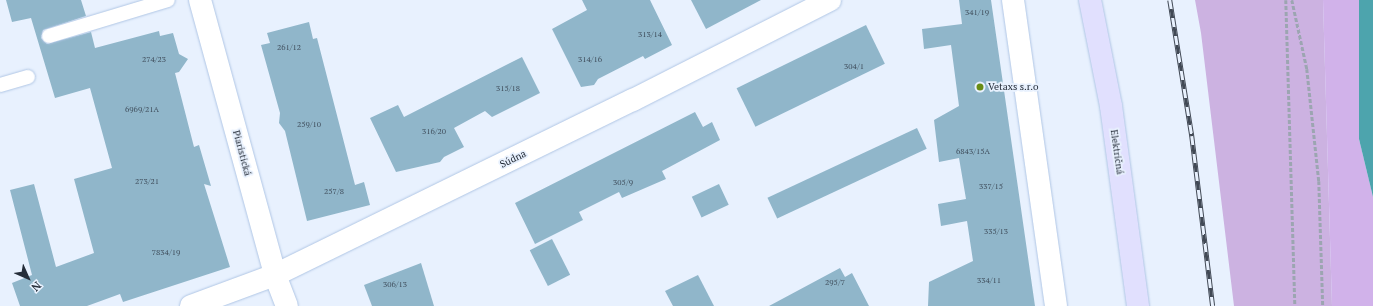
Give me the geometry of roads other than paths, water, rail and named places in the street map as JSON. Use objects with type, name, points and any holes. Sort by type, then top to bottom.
[{"type":"main road","name":"Električná","points":[[1090,0],[1111,106],[1138,306]]},
{"type":"street","name":"Piaristická","points":[[200,0],[276,275],[287,306]]},
{"type":"street","name":"Súdna","points":[[191,306],[276,275],[633,100],[830,0]]},
{"type":"street","points":[[1013,0],[1056,306]]},
{"type":"lane","points":[[49,36],[168,0]]},
{"type":"lane","points":[[0,85],[28,77]]},
{"type":"water","points":[[1359,0],[1373,0],[1373,197],[1359,139]]},
{"type":"railway","points":[[1170,0],[1192,136],[1213,306]]},
{"type":"place","name":"Vetaxs s.r.o","points":[[980,87]]}]
